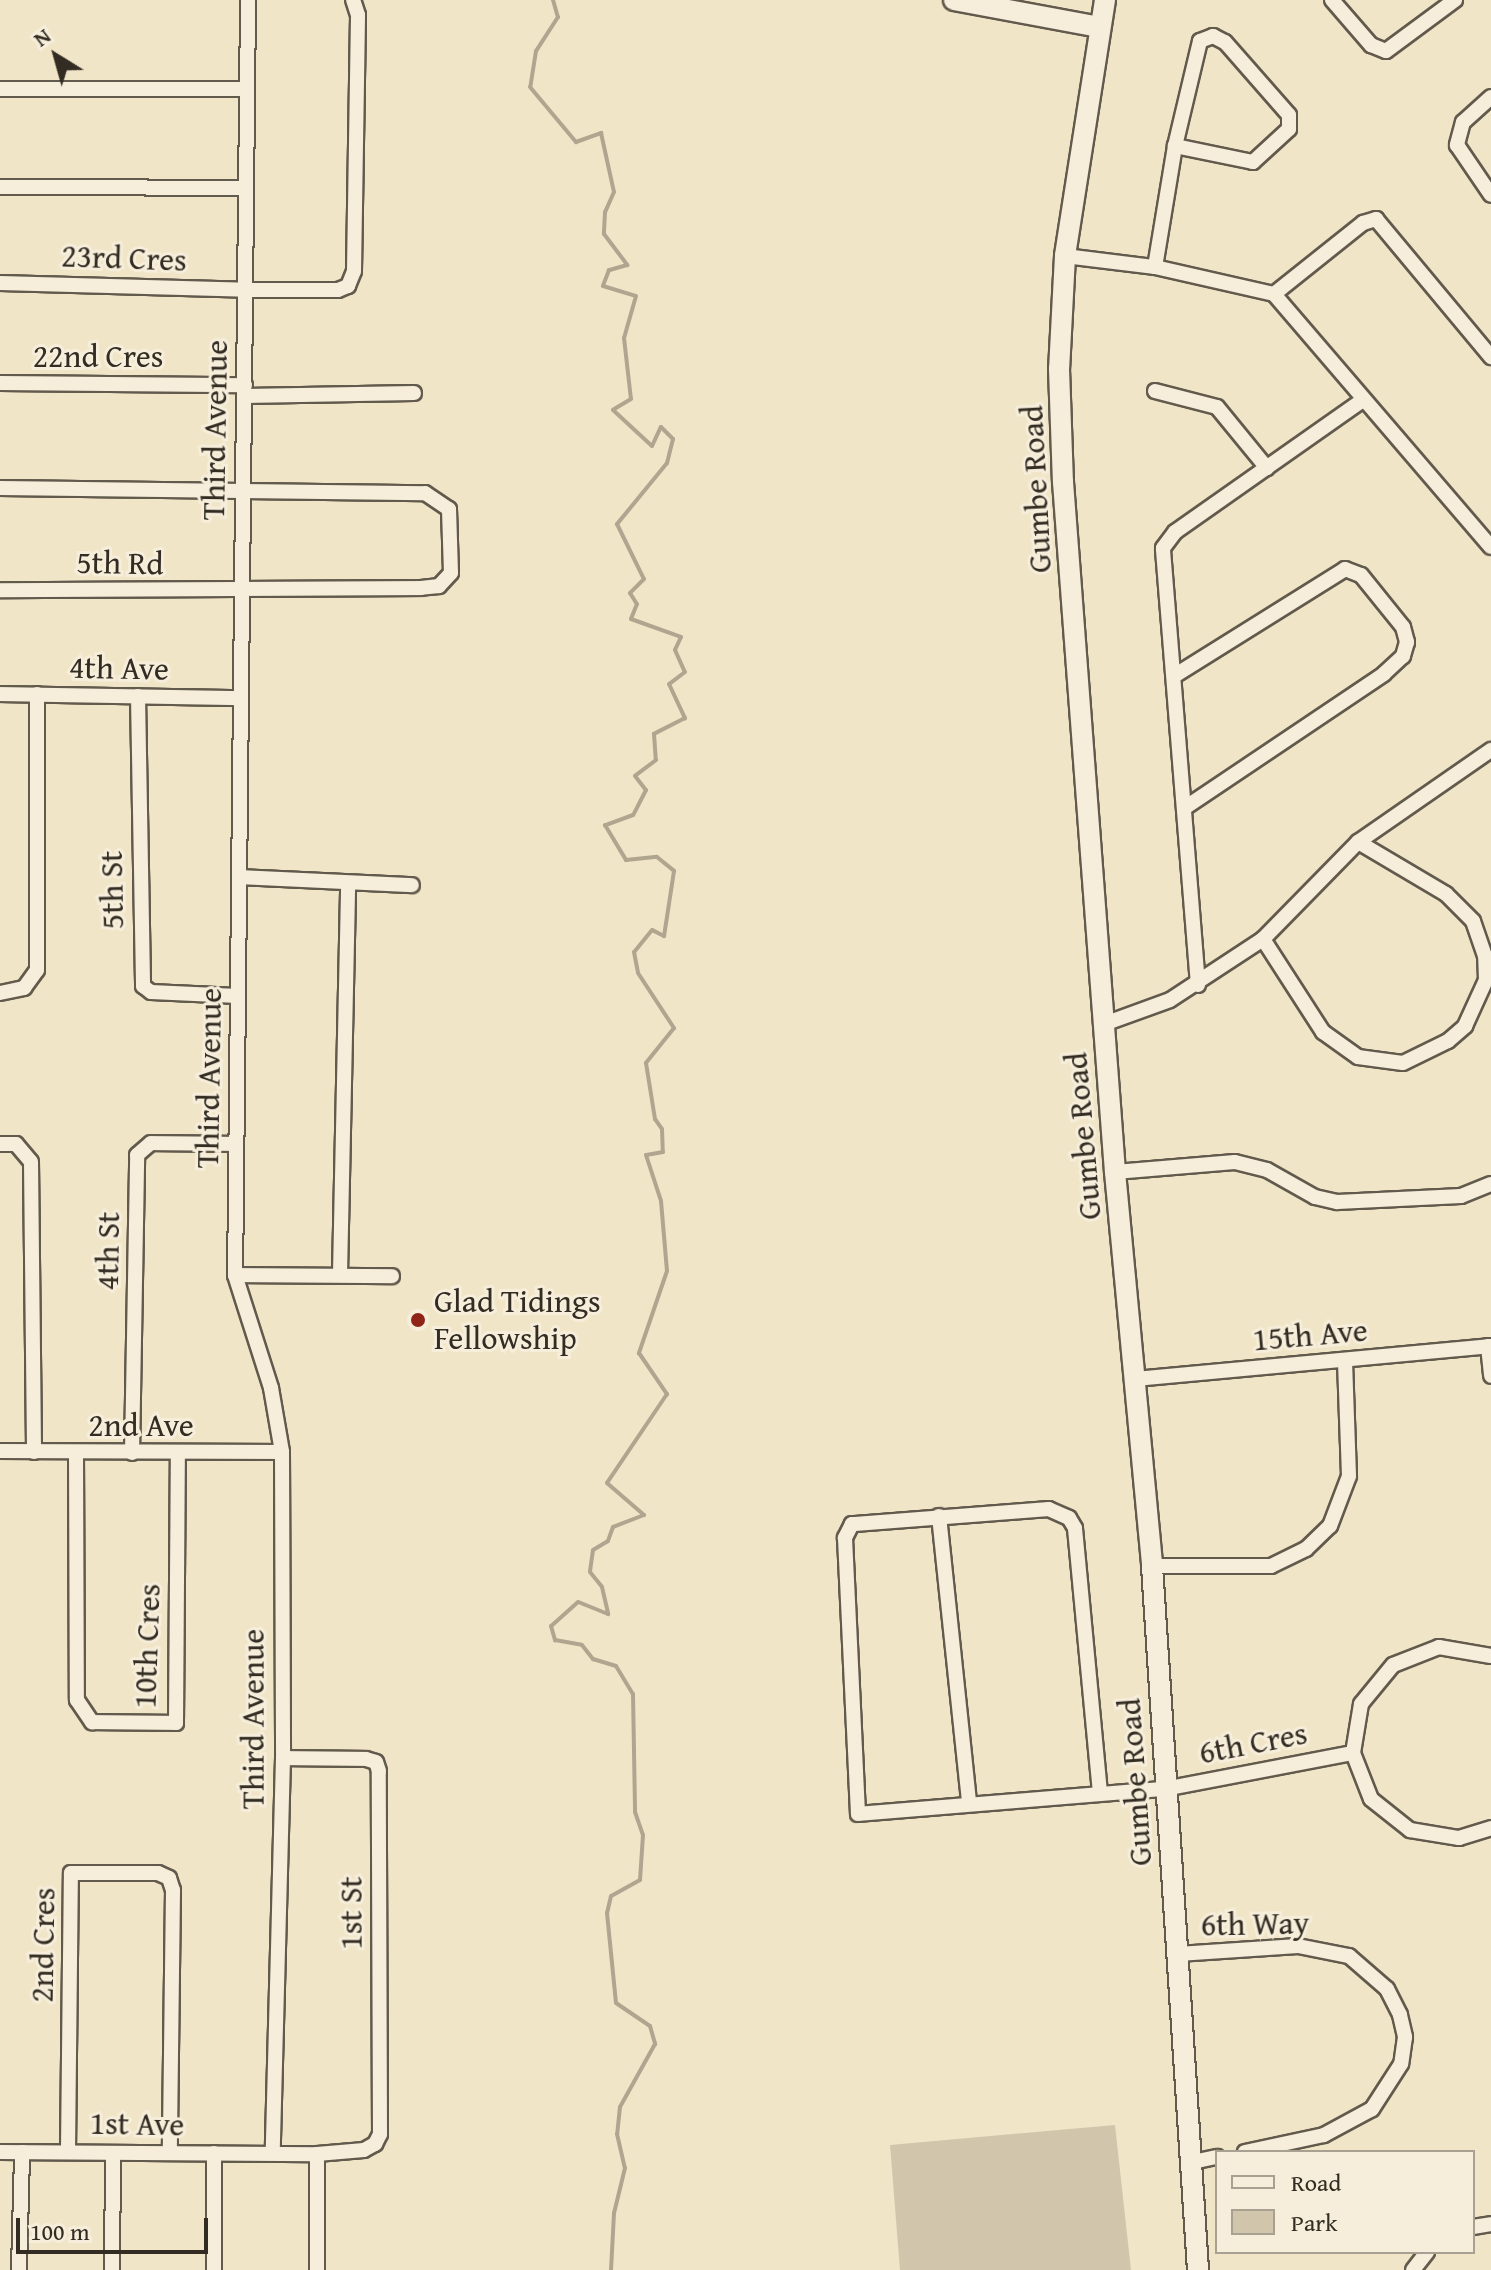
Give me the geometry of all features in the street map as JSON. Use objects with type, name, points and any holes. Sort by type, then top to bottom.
[{"type":"street","name":"Third Avenue","points":[[248,0],[244,89],[246,290],[238,698],[240,877],[235,1275],[271,1388],[282,1452],[283,1758],[273,2150]]},
{"type":"street","name":"23rd Cres","points":[[0,283],[338,290],[352,279],[358,15],[353,0]]},
{"type":"street","points":[[954,0],[1100,27]]},
{"type":"street","name":"Gumbe Road","points":[[1105,0],[1065,256],[1059,324],[1063,482],[1115,1172],[1152,1566],[1164,1789],[1178,1954],[1188,2163],[1198,2270]]},
{"type":"street","points":[[1332,0],[1371,45],[1386,51],[1455,0]]},
{"type":"street","points":[[1155,267],[1175,146],[1197,47],[1205,38],[1225,42],[1289,115],[1289,129],[1253,162],[1175,146]]},
{"type":"street","points":[[0,89],[244,89]]},
{"type":"street","points":[[1491,97],[1463,122],[1457,145],[1491,195]]},
{"type":"street","points":[[0,187],[243,188]]},
{"type":"street","points":[[1274,294],[1363,223],[1376,219],[1491,357]]},
{"type":"street","points":[[1065,256],[1155,267],[1274,294],[1491,547]]},
{"type":"street","name":"22nd Cres","points":[[0,383],[414,393]]},
{"type":"street","points":[[1155,391],[1217,407],[1267,468]]},
{"type":"street","points":[[1198,985],[1163,548],[1175,532],[1363,400]]},
{"type":"street","points":[[0,488],[243,490]]},
{"type":"street","name":"5th Rd","points":[[0,590],[240,592],[421,588],[439,586],[451,573],[449,509],[438,498],[425,493],[243,490]]},
{"type":"street","points":[[1174,676],[1345,569],[1361,575],[1403,627],[1407,642],[1403,656],[1384,674],[1186,807]]},
{"type":"street","name":"4th Ave","points":[[0,694],[238,698]]},
{"type":"street","points":[[0,993],[24,988],[37,970],[37,694]]},
{"type":"street","name":"5th St","points":[[138,696],[143,986],[151,992],[238,996]]},
{"type":"street","points":[[1104,1024],[1198,985],[1263,939],[1358,842],[1491,750]]},
{"type":"street","points":[[1263,939],[1323,1032],[1358,1057],[1403,1063],[1448,1041],[1465,1026],[1486,980],[1485,956],[1473,921],[1446,894],[1358,842]]},
{"type":"street","points":[[240,877],[348,886],[412,885]]},
{"type":"street","points":[[340,1274],[348,886]]},
{"type":"street","name":"4th St","points":[[132,1453],[137,1155],[151,1143],[236,1144]]},
{"type":"street","points":[[0,1144],[16,1144],[31,1162],[34,1452]]},
{"type":"street","points":[[1115,1172],[1235,1162],[1267,1170],[1315,1197],[1337,1202],[1461,1196],[1491,1184]]},
{"type":"street","points":[[235,1275],[392,1276]]},
{"type":"street","points":[[1490,1346],[1491,1376]]},
{"type":"street","name":"15th Ave","points":[[1135,1379],[1490,1346]]},
{"type":"street","points":[[1152,1566],[1271,1566],[1306,1549],[1330,1526],[1349,1476],[1345,1360]]},
{"type":"street","name":"2nd Ave","points":[[0,1451],[282,1452]]},
{"type":"street","name":"10th Cres","points":[[76,1453],[77,1700],[92,1722],[176,1723],[178,1454]]},
{"type":"street","points":[[969,1802],[939,1516],[1049,1509],[1069,1518],[1075,1528],[1100,1793]]},
{"type":"street","name":"6th Cres","points":[[939,1516],[860,1521],[846,1531],[858,1814],[969,1802],[1164,1789],[1353,1753]]},
{"type":"street","name":"6th Cres","points":[[1491,1656],[1464,1647],[1439,1647],[1393,1665],[1361,1704],[1353,1753],[1371,1799],[1410,1830],[1459,1838],[1491,1828]]},
{"type":"street","name":"1st St","points":[[283,1758],[366,1759],[376,1762],[379,1771],[380,2134],[364,2150]]},
{"type":"street","name":"2nd Cres","points":[[68,2151],[71,1873],[158,1873],[169,1878],[173,1890],[170,2152]]},
{"type":"street","name":"6th Way","points":[[1178,1954],[1298,1946],[1349,1956],[1387,1989],[1400,2015],[1405,2037],[1401,2064],[1372,2109],[1324,2135],[1254,2150]]},
{"type":"street","name":"1st Ave","points":[[0,2152],[214,2153],[273,2150],[317,2154],[364,2150]]},
{"type":"street","points":[[19,2270],[22,2152]]},
{"type":"street","points":[[112,2270],[113,2153]]},
{"type":"street","points":[[214,2153],[214,2270]]},
{"type":"street","points":[[317,2154],[317,2270]]},
{"type":"street","points":[[1188,2163],[1215,2157]]},
{"type":"street","points":[[1413,2270],[1425,2254]]},
{"type":"green space","points":[[1115,2125],[1131,2270],[900,2270],[890,2145]]},
{"type":"waterway","points":[[553,0],[558,17],[536,51],[530,87],[576,142],[601,133],[614,192],[605,212],[604,234],[627,265],[609,270],[603,286],[636,296],[624,338],[631,399],[613,410],[652,446],[661,427],[673,439],[667,463],[617,524],[644,579],[630,593],[637,604],[631,619],[681,637],[675,650],[685,672],[669,684],[685,718],[654,734],[656,760],[635,776],[646,790],[633,815],[605,825],[626,860],[657,857],[674,871],[664,936],[652,930],[634,952],[638,973],[674,1028],[646,1063],[655,1119],[662,1129],[663,1152],[646,1155],[661,1201],[667,1271],[639,1353],[667,1394],[607,1483],[644,1515],[613,1527],[608,1541],[593,1550],[590,1572],[602,1587],[608,1614],[578,1602],[551,1626],[555,1640],[582,1645],[593,1659],[616,1666],[633,1694],[635,1812],[643,1835],[640,1880],[611,1896],[607,1913],[616,2003],[650,2026],[655,2044],[620,2107],[617,2134],[625,2168],[614,2213],[611,2270]]},
{"type":"place","name":"Glad Tidings Fellowship","points":[[418,1320]]}]
